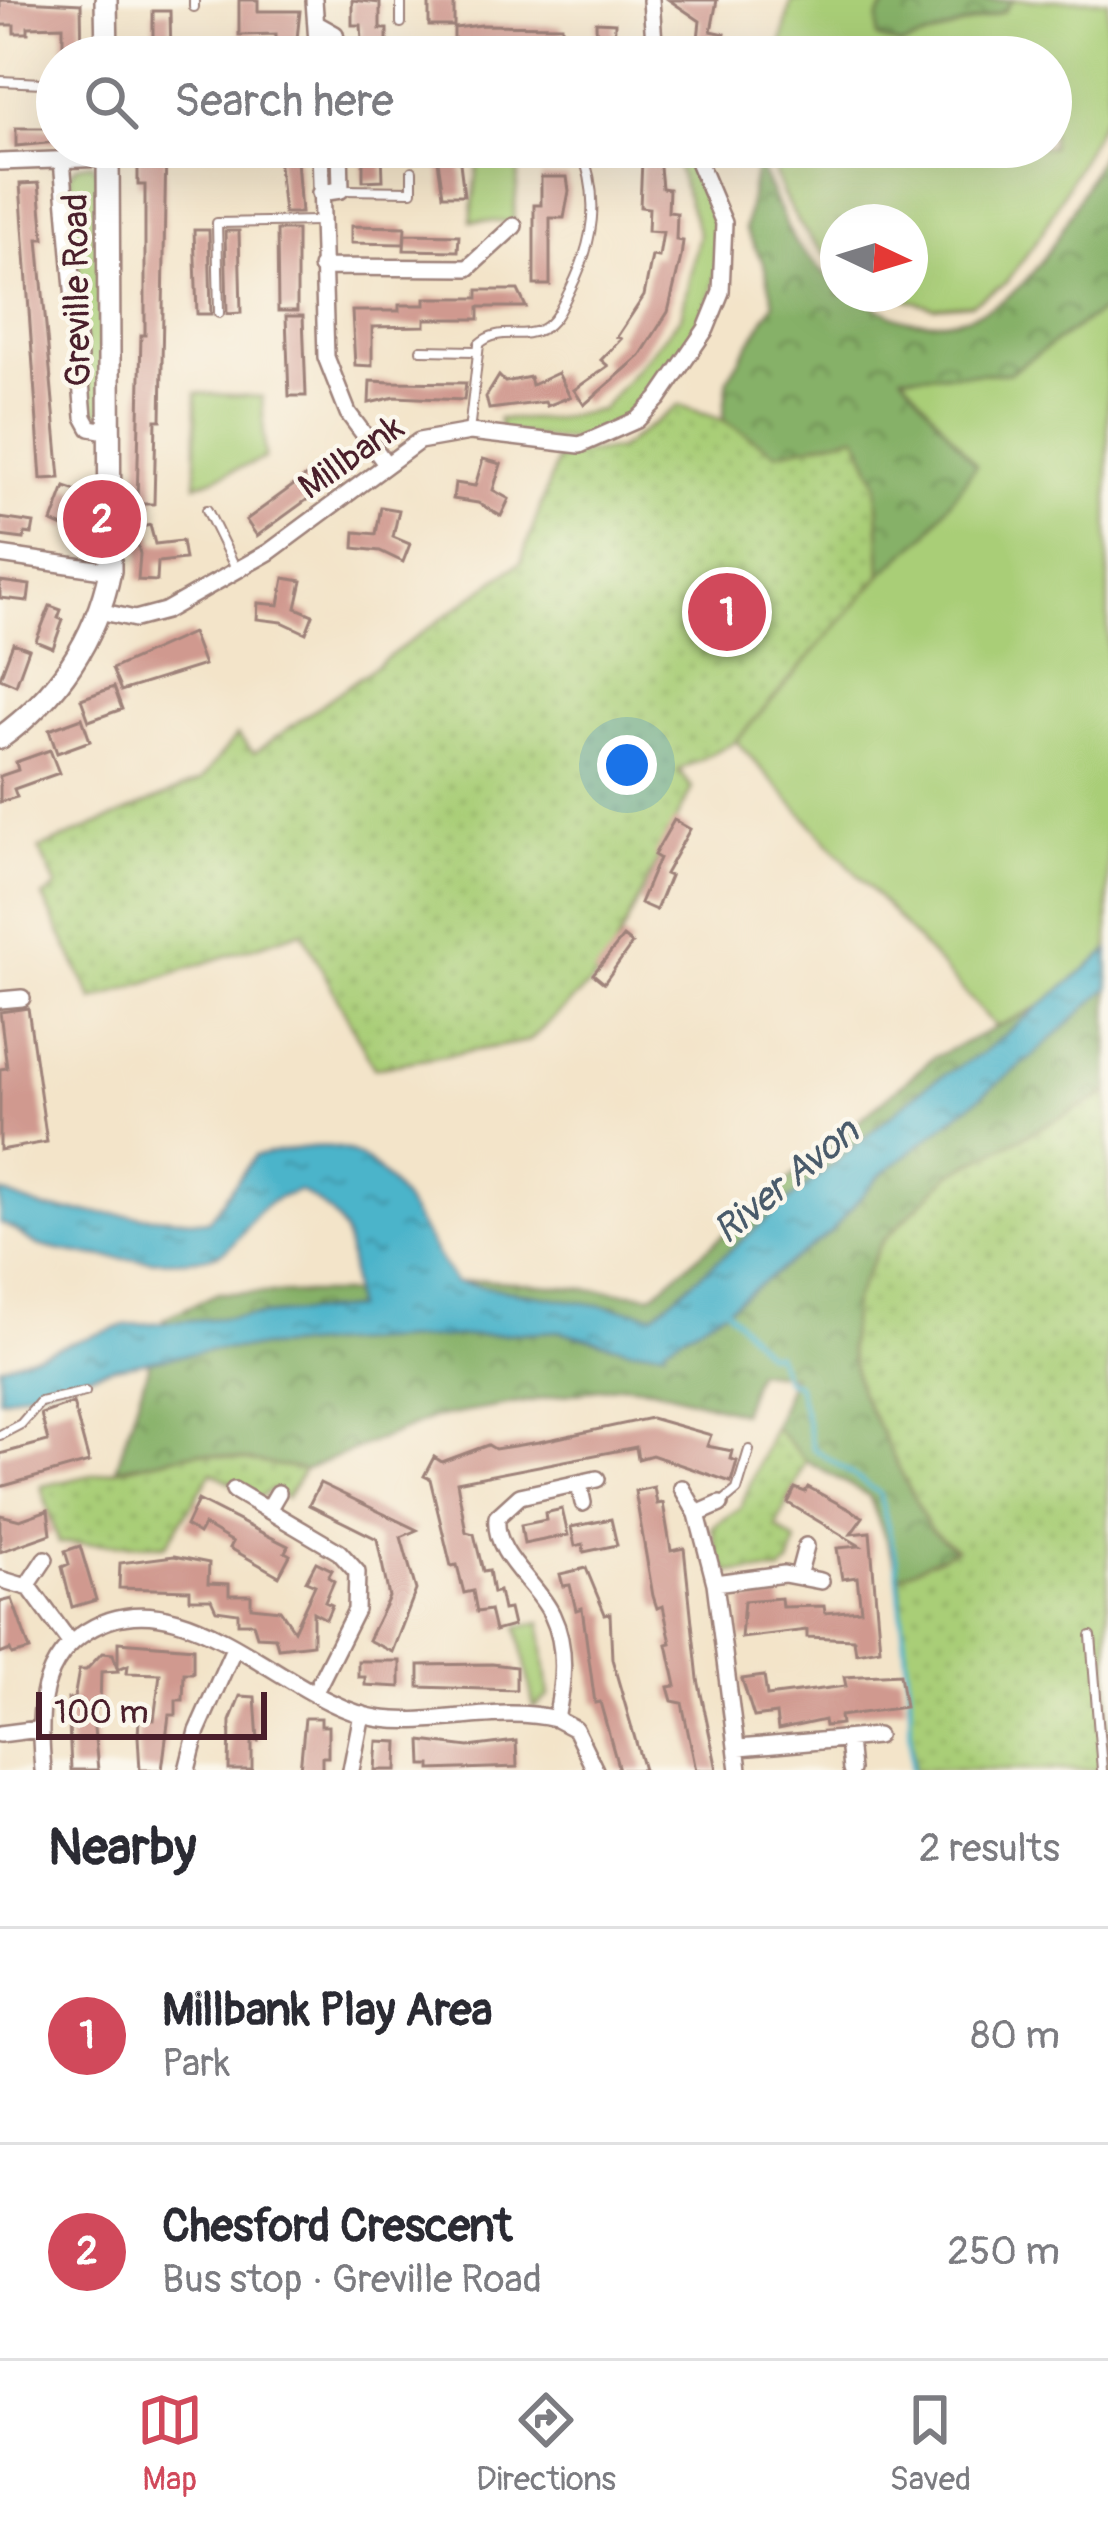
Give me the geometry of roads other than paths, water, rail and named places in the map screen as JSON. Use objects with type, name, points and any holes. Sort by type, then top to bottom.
[{"type":"street","points":[[106,0],[107,36]]},
{"type":"street","points":[[314,0],[317,36]]},
{"type":"street","points":[[651,0],[654,36]]},
{"type":"street","points":[[317,24],[335,36]]},
{"type":"street","points":[[0,162],[36,161]]},
{"type":"street","name":"Greville Road","points":[[63,168],[84,417],[90,428],[112,432]]},
{"type":"street","name":"Greville Road","points":[[0,738],[61,681],[99,611],[110,571],[108,168]]},
{"type":"street","points":[[320,168],[322,333],[330,376],[355,425],[386,464]]},
{"type":"street","points":[[320,193],[340,190],[340,168]]},
{"type":"street","name":"Millbank","points":[[99,611],[130,619],[155,615],[236,571],[419,441],[469,432],[580,446],[617,432],[658,400],[706,329],[725,269],[724,223],[701,168]]},
{"type":"street","points":[[321,267],[468,268],[514,226]]},
{"type":"street","points":[[0,555],[110,571]]},
{"type":"street","points":[[1,1000],[22,998]]},
{"type":"street","points":[[556,1719],[562,1671],[557,1628],[496,1528],[501,1508],[520,1496],[597,1479]]},
{"type":"street","points":[[579,1484],[584,1504]]},
{"type":"street","points":[[682,1488],[697,1514],[715,1582],[725,1690],[739,1748],[739,1770]]},
{"type":"street","points":[[234,1490],[344,1555],[358,1577],[356,1610],[316,1690]]},
{"type":"street","points":[[268,1510],[278,1493]]},
{"type":"street","points":[[697,1514],[720,1504]]},
{"type":"street","points":[[798,1576],[806,1546]]},
{"type":"street","points":[[27,1586],[45,1559]]},
{"type":"street","points":[[715,1582],[798,1576],[821,1581]]},
{"type":"street","points":[[0,1579],[27,1586],[71,1644]]},
{"type":"street","points":[[43,1770],[39,1729],[45,1686],[71,1644],[103,1624],[145,1616],[186,1624],[381,1720],[556,1719],[575,1729],[595,1770]]},
{"type":"street","points":[[187,1770],[197,1731],[234,1648]]},
{"type":"street","points":[[350,1770],[362,1714]]},
{"type":"street","points":[[0,1734],[39,1729]]},
{"type":"street","points":[[739,1748],[877,1736]]},
{"type":"street","points":[[848,1740],[851,1770]]},
{"type":"lane","points":[[400,23],[401,0]]},
{"type":"lane","points":[[0,81],[36,83]]},
{"type":"lane","points":[[469,432],[476,394],[475,351],[490,335],[529,333],[548,325],[582,270],[594,192],[587,168]]},
{"type":"lane","points":[[340,190],[412,191],[412,171]]},
{"type":"lane","points":[[219,313],[217,223],[321,221]]},
{"type":"lane","points":[[422,350],[475,351]]},
{"type":"lane","points":[[207,510],[236,571]]},
{"type":"lane","points":[[0,986],[1,1000]]},
{"type":"lane","points":[[0,1435],[22,1424],[40,1402],[85,1392]]},
{"type":"lane","points":[[720,1504],[737,1490],[749,1450]]},
{"type":"lane","points":[[1091,1636],[1102,1770]]},
{"type":"water","points":[[1108,951],[1108,988],[1030,1058],[878,1177],[830,1233],[726,1309],[665,1346],[666,1350],[629,1349],[559,1331],[213,1350],[114,1367],[0,1399],[0,1366],[126,1325],[354,1308],[349,1253],[340,1226],[332,1214],[299,1191],[262,1208],[228,1248],[214,1255],[166,1261],[81,1254],[36,1244],[0,1223],[0,1192],[45,1209],[208,1221],[255,1156],[338,1148],[366,1160],[396,1190],[455,1282],[654,1314],[927,1085],[982,1053]]},
{"type":"waterway","points":[[724,1306],[767,1354],[775,1353],[785,1380],[797,1384],[813,1448],[879,1493],[896,1559],[910,1695],[911,1770]]},
{"type":"place","name":"Chesford Crescent","points":[[102,519]]},
{"type":"place","name":"Millbank Play Area","points":[[727,612]]},
{"type":"water label","name":"River Avon","points":[[786,1181]]}]
